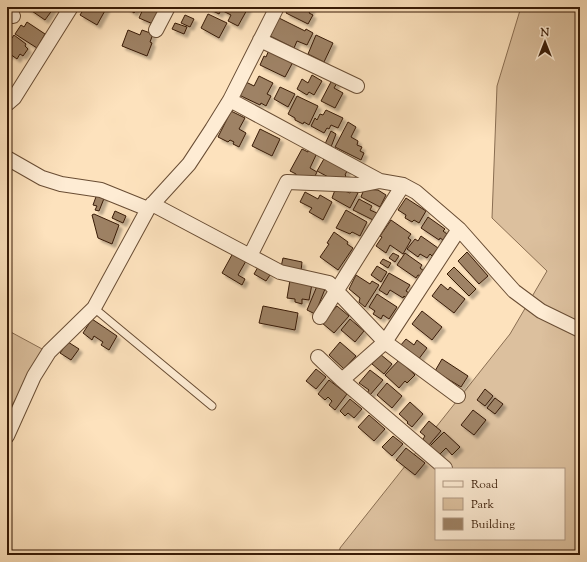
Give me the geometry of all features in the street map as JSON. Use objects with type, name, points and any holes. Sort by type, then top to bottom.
[{"type":"street","points":[[7,104],[14,98],[72,7]]},
{"type":"street","points":[[156,30],[168,7]]},
{"type":"street","points":[[7,436],[34,376],[49,352],[94,308],[150,207],[189,164],[230,100],[277,7]]},
{"type":"street","points":[[260,40],[357,86]]},
{"type":"street","points":[[230,100],[380,181],[403,185],[416,192],[459,229],[514,291],[541,311],[580,330]]},
{"type":"street","points":[[7,158],[42,178],[61,184],[101,190],[150,207],[280,272],[329,283],[385,342],[458,396]]},
{"type":"street","points":[[250,256],[287,182],[360,185],[380,181]]},
{"type":"street","points":[[320,317],[336,289],[403,185]]},
{"type":"street","points":[[342,380],[385,342],[459,229]]},
{"type":"street","points":[[318,357],[342,380],[445,468]]},
{"type":"lane","points":[[94,308],[212,406]]},
{"type":"green space","points":[[521,7],[580,7],[580,555],[339,555],[340,548],[510,334],[547,271],[492,218],[497,86]]},
{"type":"green space","points":[[7,330],[44,350],[7,414]]},
{"type":"building","points":[[26,7],[50,7],[53,9],[45,20]]},
{"type":"building","points":[[85,7],[107,7],[97,25],[80,15]]},
{"type":"building","points":[[126,7],[138,7],[134,13]]},
{"type":"building","points":[[144,7],[161,7],[153,24],[139,18]]},
{"type":"building","points":[[211,7],[248,8],[238,26],[228,21],[231,15],[221,10],[219,14],[209,9]]},
{"type":"building","points":[[289,7],[312,8],[309,13],[313,15],[308,24],[286,13]]},
{"type":"building","points":[[208,14],[227,23],[219,38],[201,28]]},
{"type":"building","points":[[185,15],[194,19],[190,27],[181,23]]},
{"type":"building","points":[[279,18],[305,31],[306,29],[313,33],[307,45],[297,41],[294,48],[270,36]]},
{"type":"building","points":[[27,22],[45,34],[37,48],[15,34],[21,25],[24,27]]},
{"type":"building","points":[[175,23],[187,27],[184,34],[172,29]]},
{"type":"building","points":[[128,30],[140,35],[142,30],[153,34],[150,42],[152,43],[147,56],[122,46]]},
{"type":"building","points":[[14,35],[26,44],[25,46],[28,49],[23,56],[20,54],[17,59],[10,54],[7,57],[7,45]]},
{"type":"building","points":[[316,35],[333,43],[324,62],[308,54]]},
{"type":"building","points":[[269,50],[293,62],[285,77],[260,65],[264,56],[266,57]]},
{"type":"building","points":[[312,75],[322,81],[314,95],[309,92],[307,95],[297,89],[302,79],[308,83]]},
{"type":"building","points":[[259,76],[273,83],[267,94],[271,96],[266,106],[261,103],[260,105],[239,95],[246,82],[254,86]]},
{"type":"building","points":[[332,80],[337,83],[334,88],[343,93],[335,108],[321,101]]},
{"type":"building","points":[[280,87],[295,94],[288,107],[274,99]]},
{"type":"building","points":[[297,96],[318,106],[309,125],[295,120],[295,118],[288,114]]},
{"type":"building","points":[[326,110],[343,118],[338,128],[331,125],[324,133],[311,126],[315,118],[317,120],[320,114],[323,115]]},
{"type":"building","points":[[231,111],[245,118],[239,129],[246,133],[239,147],[233,144],[234,142],[230,140],[228,142],[218,137]]},
{"type":"building","points":[[348,122],[356,127],[351,137],[358,141],[357,145],[362,147],[360,151],[364,153],[361,160],[335,147]]},
{"type":"building","points":[[260,129],[280,139],[272,156],[252,146]]},
{"type":"building","points":[[331,131],[336,134],[331,147],[325,144]]},
{"type":"building","points":[[302,149],[308,152],[309,149],[317,153],[310,168],[317,172],[313,180],[296,178],[296,174],[290,171]]},
{"type":"building","points":[[325,157],[348,169],[343,181],[334,180],[317,171]]},
{"type":"building","points":[[364,189],[378,190],[386,195],[380,207],[361,197]]},
{"type":"building","points":[[335,190],[342,190],[350,193],[352,190],[358,193],[350,208],[332,198]]},
{"type":"building","points":[[305,192],[318,199],[320,195],[332,202],[323,220],[309,212],[312,208],[300,202]]},
{"type":"building","points":[[97,194],[105,196],[99,211],[95,210],[97,206],[93,205]]},
{"type":"building","points":[[406,198],[426,211],[419,223],[414,220],[412,222],[405,218],[406,215],[398,210]]},
{"type":"building","points":[[359,199],[372,206],[370,210],[377,213],[373,220],[353,210]]},
{"type":"building","points":[[346,210],[367,222],[360,236],[352,232],[350,234],[336,228]]},
{"type":"building","points":[[115,211],[126,216],[123,223],[112,218]]},
{"type":"building","points":[[94,214],[119,225],[112,244],[98,238],[92,215]]},
{"type":"building","points":[[428,217],[445,229],[443,231],[447,234],[443,240],[440,238],[439,240],[421,228]]},
{"type":"building","points":[[391,220],[411,234],[408,238],[411,240],[403,254],[390,245],[386,253],[376,246],[382,237],[380,236]]},
{"type":"building","points":[[334,232],[348,242],[347,244],[353,248],[338,270],[320,257],[329,244],[327,243]]},
{"type":"building","points":[[421,236],[438,248],[432,256],[430,254],[427,258],[420,254],[418,257],[407,249],[415,239],[418,241]]},
{"type":"building","points":[[467,252],[488,276],[479,284],[458,261]]},
{"type":"building","points":[[233,253],[246,261],[238,275],[245,279],[242,285],[222,273]]},
{"type":"building","points":[[393,253],[399,256],[395,262],[389,258]]},
{"type":"building","points":[[405,253],[422,265],[420,268],[424,271],[421,276],[418,275],[416,278],[397,265]]},
{"type":"building","points":[[283,258],[302,262],[301,271],[281,267]]},
{"type":"building","points":[[383,259],[391,263],[388,268],[380,263]]},
{"type":"building","points":[[377,266],[387,272],[381,282],[371,275]]},
{"type":"building","points":[[258,267],[270,275],[266,281],[254,274]]},
{"type":"building","points":[[454,267],[476,289],[469,296],[447,274]]},
{"type":"building","points":[[389,273],[410,285],[406,291],[409,293],[406,298],[404,296],[403,298],[390,290],[387,295],[379,290]]},
{"type":"building","points":[[356,275],[370,284],[372,281],[379,285],[365,307],[359,302],[360,298],[349,289]]},
{"type":"building","points":[[290,280],[312,284],[309,300],[302,299],[302,304],[295,302],[295,299],[287,298]]},
{"type":"building","points":[[441,284],[448,290],[450,287],[465,299],[454,313],[432,296]]},
{"type":"building","points":[[317,286],[325,289],[315,314],[307,310]]},
{"type":"building","points":[[377,294],[397,307],[389,319],[383,315],[381,319],[373,314],[375,311],[369,307]]},
{"type":"building","points":[[263,306],[298,313],[295,330],[259,323]]},
{"type":"building","points":[[337,306],[349,316],[334,333],[322,323]]},
{"type":"building","points":[[422,311],[442,327],[432,340],[412,324]]},
{"type":"building","points":[[92,319],[117,336],[109,350],[101,345],[103,342],[94,336],[92,340],[83,333]]},
{"type":"building","points":[[350,319],[364,331],[355,342],[341,330]]},
{"type":"building","points":[[406,339],[414,345],[417,340],[427,348],[418,360],[400,346]]},
{"type":"building","points":[[68,342],[79,349],[71,360],[60,353]]},
{"type":"building","points":[[340,342],[356,356],[344,369],[329,355]]},
{"type":"building","points":[[380,354],[392,364],[384,374],[372,364]]},
{"type":"building","points":[[442,359],[468,376],[461,387],[435,371]]},
{"type":"building","points":[[399,360],[415,375],[407,383],[405,381],[399,388],[385,375]]},
{"type":"building","points":[[316,369],[326,377],[316,389],[306,381]]},
{"type":"building","points":[[370,370],[383,380],[370,395],[367,393],[369,390],[359,383]]},
{"type":"building","points":[[329,380],[347,394],[335,410],[329,405],[332,401],[328,397],[325,400],[318,394]]},
{"type":"building","points":[[387,383],[402,396],[392,408],[377,395]]},
{"type":"building","points":[[485,389],[493,396],[485,406],[477,400]]},
{"type":"building","points":[[495,398],[503,404],[495,414],[487,408]]},
{"type":"building","points":[[350,399],[362,409],[354,418],[348,413],[345,416],[340,411]]},
{"type":"building","points":[[410,402],[423,414],[412,427],[399,414]]},
{"type":"building","points":[[473,410],[486,420],[474,435],[461,425]]},
{"type":"building","points":[[369,415],[385,429],[374,441],[358,427]]},
{"type":"building","points":[[429,421],[441,431],[429,445],[423,439],[425,436],[420,432]]},
{"type":"building","points":[[444,432],[460,447],[452,455],[446,448],[438,456],[429,447]]},
{"type":"building","points":[[393,436],[403,444],[392,456],[382,447]]},
{"type":"building","points":[[406,448],[425,463],[415,475],[396,460]]}]
